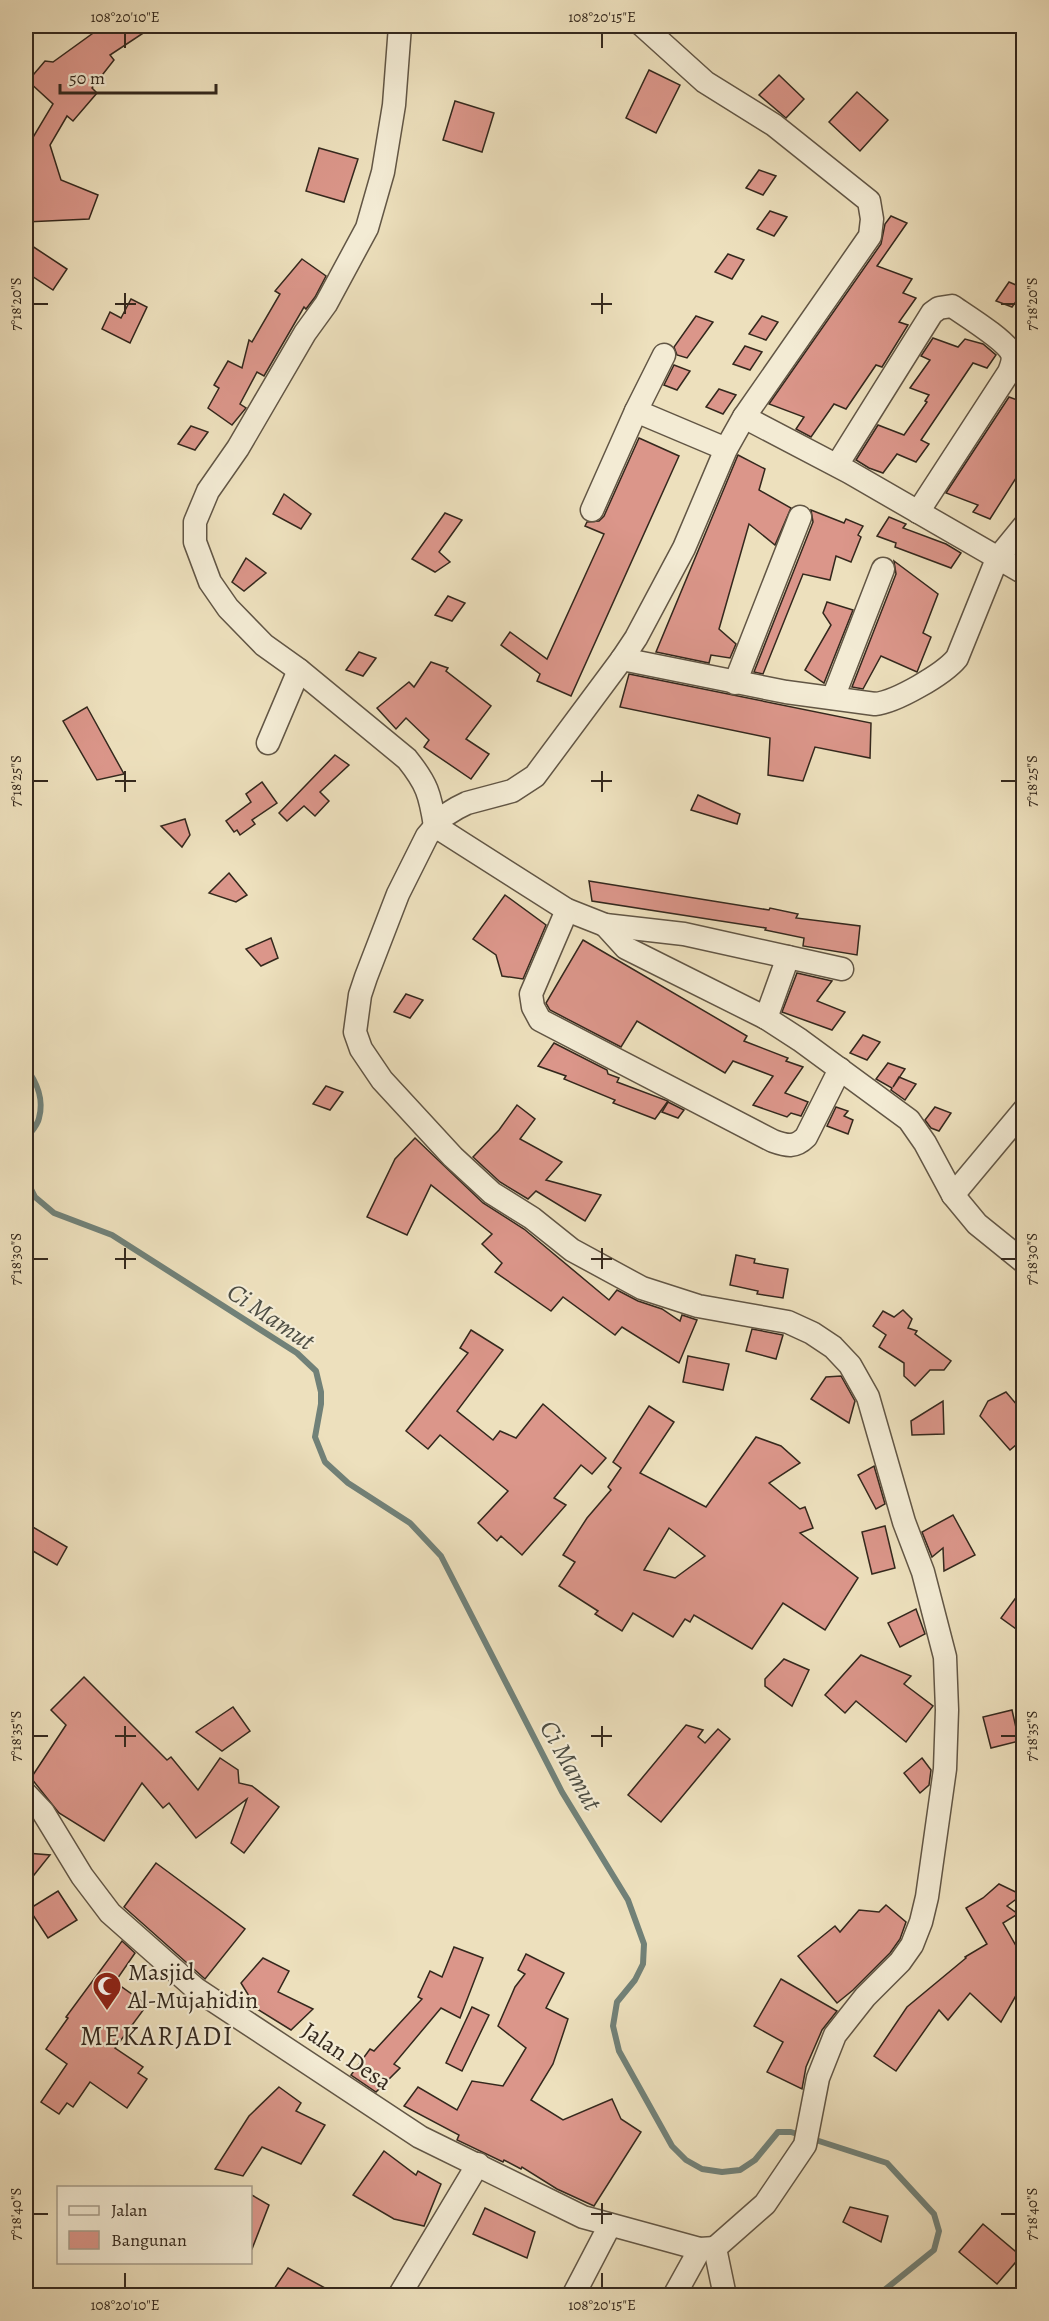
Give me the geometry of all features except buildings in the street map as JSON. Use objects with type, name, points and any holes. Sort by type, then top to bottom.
[{"type":"street","points":[[400,26],[394,105],[383,172],[368,228],[326,304],[305,333],[238,448],[207,491],[195,522],[195,542],[210,582],[228,608],[264,645],[299,670],[407,759],[420,775],[430,795],[435,825],[567,910],[605,924],[684,934],[842,969]]},
{"type":"street","points":[[643,26],[705,82],[774,125],[869,201],[872,219],[870,236],[744,417],[726,449],[684,548],[636,638],[622,659],[535,776],[512,791],[467,803],[444,816],[426,836],[398,894],[366,977],[360,995],[356,1032],[361,1049],[382,1080],[453,1157],[492,1193],[532,1218],[572,1250],[642,1288],[698,1306],[788,1322],[812,1333],[832,1347],[850,1365],[868,1396],[904,1522],[923,1572],[945,1658],[945,1769],[927,1897],[912,1945],[900,1962],[865,1997],[835,2035],[818,2078],[807,2137],[765,2204],[707,2249],[674,2295]]},
{"type":"street","points":[[837,465],[932,313],[939,308],[952,306],[1003,343],[1012,356],[1016,378],[918,512]]},
{"type":"street","points":[[592,510],[636,411],[664,355]]},
{"type":"street","points":[[636,411],[726,449]]},
{"type":"street","points":[[744,417],[837,465],[1023,573]]},
{"type":"street","points":[[735,683],[800,518]]},
{"type":"street","points":[[622,659],[735,683],[876,704],[890,701],[952,664],[957,658],[997,559],[1023,526]]},
{"type":"street","points":[[833,698],[883,569]]},
{"type":"street","points":[[268,743],[299,670]]},
{"type":"street","points":[[567,910],[531,994],[532,1007],[540,1020],[786,1146],[800,1143],[806,1137],[840,1069]]},
{"type":"street","points":[[605,924],[626,948],[766,1018],[800,1040],[909,1120],[925,1143],[953,1195],[977,1224],[1023,1262]]},
{"type":"street","points":[[766,1018],[788,957]]},
{"type":"street","points":[[953,1195],[1023,1110]]},
{"type":"street","name":"Jalan Desa","points":[[26,1794],[43,1812],[82,1876],[110,1913],[196,1989],[420,2137],[478,2164],[563,2209],[610,2225],[707,2249]]},
{"type":"street","points":[[399,2295],[478,2164]]},
{"type":"street","points":[[573,2295],[610,2225]]},
{"type":"street","points":[[707,2249],[725,2295]]},
{"type":"waterway","name":"Ci Mamut","points":[[26,1068],[36,1085],[41,1105],[36,1126],[26,1139]]},
{"type":"waterway","name":"Ci Mamut","points":[[26,1179],[35,1197],[54,1213],[112,1235],[297,1353],[316,1371],[321,1404],[315,1437],[325,1462],[348,1483],[410,1523],[441,1556],[562,1792],[628,1900],[644,1944],[643,1964],[635,1980],[617,2002],[613,2026],[619,2051],[672,2146],[686,2160],[702,2169],[722,2172],[740,2170],[755,2160],[778,2132],[791,2132],[887,2163],[934,2214],[939,2231],[934,2250],[877,2296]]},
{"type":"place","name":"Masjid Al-Mujahidin","points":[[107,2012]]},
{"type":"district","name":"MEKARJADI","points":[[157,2036]]}]
